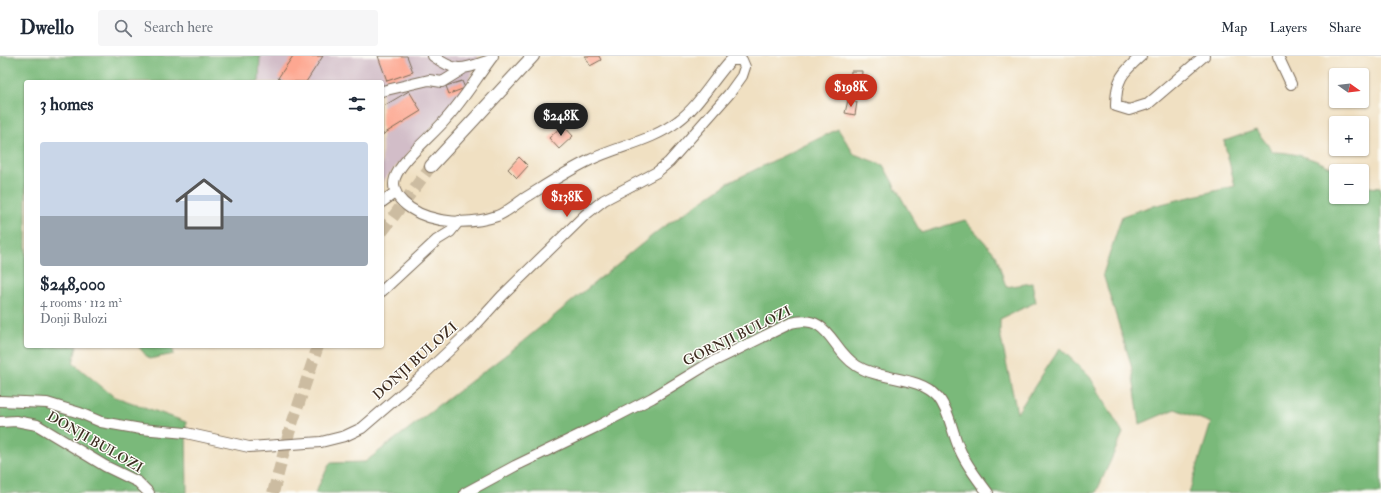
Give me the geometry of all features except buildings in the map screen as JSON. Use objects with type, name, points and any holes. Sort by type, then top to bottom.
[{"type":"main road","points":[[431,166],[533,56]]},
{"type":"street","points":[[433,56],[454,68],[463,69]]},
{"type":"street","points":[[1141,56],[1123,73],[1116,92],[1116,106],[1129,110],[1148,104],[1204,56]]},
{"type":"street","points":[[1278,56],[1291,84]]},
{"type":"street","name":"DONJI BULOZI","points":[[0,400],[47,403],[102,422],[141,429],[186,433],[249,447],[307,444],[344,436],[362,428],[424,374],[585,215],[604,200],[657,172],[669,162],[729,94],[742,76],[745,67],[744,57],[731,60],[687,113],[666,129],[642,141],[590,160],[560,176],[498,216],[459,221],[425,217],[402,203],[396,192]]},
{"type":"street","points":[[384,91],[429,80],[442,82],[463,69],[491,58]]},
{"type":"street","points":[[384,201],[396,192],[395,179],[401,166],[447,119],[465,97],[491,58]]},
{"type":"street","points":[[384,289],[437,240],[450,232],[459,221]]},
{"type":"street","name":"GORNJI BULOZI","points":[[465,493],[652,398],[722,356],[791,323],[803,320],[814,322],[823,328],[856,366],[875,375],[919,385],[934,394],[945,409],[960,449],[971,470],[988,493]]},
{"type":"street","name":"DONJI BULOZI","points":[[0,422],[16,421],[36,425],[105,466],[138,482],[149,493]]},
{"type":"shaded area","points":[[260,56],[477,56],[478,58],[464,91],[384,180],[384,80],[259,80]]},
{"type":"green space","points":[[0,56],[260,56],[259,80],[24,80],[24,348],[77,348],[73,363],[113,396],[186,422],[187,493],[0,493]]},
{"type":"green space","points":[[838,129],[854,154],[883,165],[921,233],[965,220],[996,255],[1006,287],[1032,283],[1036,302],[1000,319],[1000,333],[1017,413],[1060,348],[1090,377],[1123,433],[1096,493],[315,493],[330,463],[365,462],[516,347],[659,230],[728,183]]},
{"type":"green space","points":[[1256,130],[1273,152],[1290,153],[1307,157],[1329,166],[1329,204],[1369,204],[1369,187],[1381,188],[1381,493],[1189,493],[1211,423],[1175,409],[1140,424],[1131,364],[1103,274],[1122,216],[1149,207],[1235,186],[1224,141]]},
{"type":"green space","points":[[140,348],[172,348],[174,354],[149,359]]},
{"type":"tunnel","points":[[384,229],[431,166]]},
{"type":"tunnel","points":[[273,493],[289,433],[317,348]]}]
